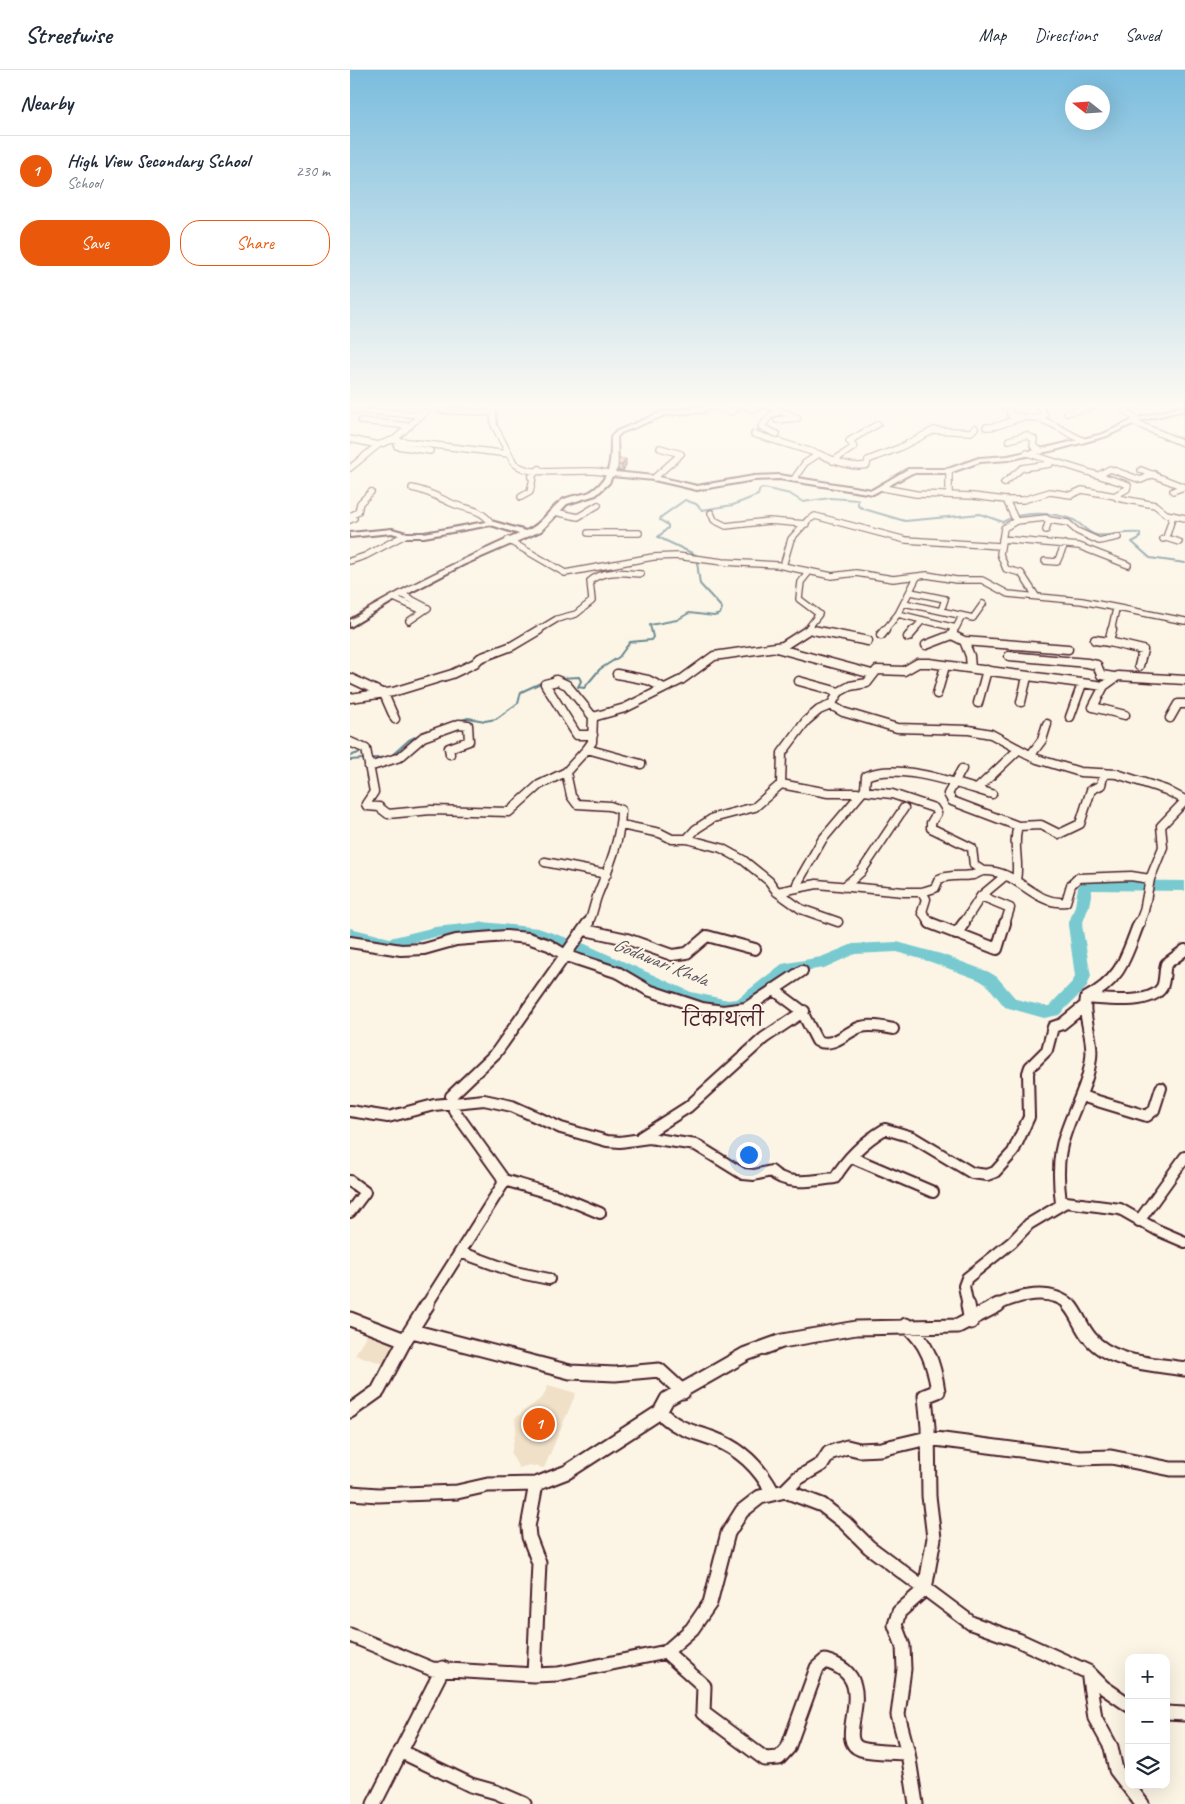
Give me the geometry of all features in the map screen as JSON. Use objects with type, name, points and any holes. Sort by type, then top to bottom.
[{"type":"main road","points":[[352,620],[460,562],[508,540],[538,529],[564,502],[593,493],[599,487]]},
{"type":"main road","points":[[840,487],[873,492],[883,488]]},
{"type":"main road","points":[[350,535],[392,531],[405,535],[424,534],[491,523],[526,534]]},
{"type":"street","points":[[522,496],[530,492],[529,487]]},
{"type":"street","points":[[949,487],[949,495]]},
{"type":"street","points":[[1115,496],[1128,487]]},
{"type":"street","points":[[1173,491],[1184,487]]},
{"type":"street","points":[[412,488],[426,491],[447,499],[448,502],[478,512],[489,518],[491,523]]},
{"type":"street","points":[[883,488],[916,494],[973,496],[1006,500],[1023,500],[1050,492],[1071,495],[1082,490],[1155,505],[1162,512],[1185,518]]},
{"type":"street","points":[[350,520],[354,518],[351,516],[358,512],[362,500],[372,492]]},
{"type":"street","points":[[1006,500],[1016,521]]},
{"type":"street","points":[[554,512],[578,517],[598,505]]},
{"type":"street","points":[[711,513],[714,520],[726,526],[769,521],[806,524]]},
{"type":"street","points":[[783,566],[788,558],[790,543],[811,517],[815,516],[906,540],[1000,546]]},
{"type":"street","points":[[1173,516],[1165,539],[1179,542]]},
{"type":"street","points":[[1036,596],[1023,574],[1006,569],[1000,554],[1004,528],[1016,521],[1038,518],[1068,523],[1077,531],[1099,541],[1118,538]]},
{"type":"street","points":[[1046,530],[1049,520]]},
{"type":"street","points":[[588,533],[639,533]]},
{"type":"street","points":[[350,560],[365,556],[405,535]]},
{"type":"street","points":[[1002,539],[1065,544],[1084,548],[1128,565]]},
{"type":"street","points":[[508,540],[561,572],[572,573],[652,557],[672,556],[783,566],[837,576],[856,573],[893,579],[917,577],[982,580],[1003,592],[1078,600],[1116,609],[1185,621]]},
{"type":"street","points":[[1045,561],[1057,562],[1065,544]]},
{"type":"street","points":[[603,567],[606,574]]},
{"type":"street","points":[[592,717],[625,708],[691,674],[714,656],[776,648],[783,646],[809,629],[819,614],[799,599],[801,582],[809,572]]},
{"type":"street","points":[[350,698],[384,694],[464,670],[478,662],[480,658],[512,646],[557,618],[581,611],[592,601],[591,579],[606,574],[641,574]]},
{"type":"street","points":[[881,635],[898,614],[911,592],[917,577]]},
{"type":"street","points":[[911,592],[945,599],[941,611]]},
{"type":"street","points":[[403,594],[428,608],[409,621]]},
{"type":"street","points":[[394,598],[424,612]]},
{"type":"street","points":[[904,603],[973,618],[983,604]]},
{"type":"street","points":[[1109,642],[1116,609]]},
{"type":"street","points":[[898,614],[956,628]]},
{"type":"street","points":[[926,646],[952,635],[962,616]]},
{"type":"street","points":[[908,637],[923,620]]},
{"type":"street","points":[[809,629],[868,642]]},
{"type":"street","points":[[952,635],[964,641],[1068,649]]},
{"type":"street","points":[[1095,640],[1143,650],[1139,666]]},
{"type":"street","points":[[964,641],[970,656],[971,668]]},
{"type":"street","points":[[1042,658],[1043,647]]},
{"type":"street","points":[[776,648],[872,674]]},
{"type":"street","points":[[1009,656],[1097,665],[1101,675],[1114,677],[1185,680]]},
{"type":"street","points":[[1025,667],[1026,657]]},
{"type":"street","points":[[781,784],[782,756],[785,748],[812,714],[831,705],[839,692],[850,686],[867,683],[872,674],[879,670],[904,671],[918,663],[971,668],[1104,686]]},
{"type":"street","points":[[937,694],[944,666]]},
{"type":"street","points":[[978,702],[987,670]]},
{"type":"street","points":[[617,674],[648,680],[664,688]]},
{"type":"street","points":[[1021,702],[1027,676]]},
{"type":"street","points":[[1114,677],[1104,686],[1093,708],[1125,715]]},
{"type":"street","points":[[350,678],[384,694],[396,719]]},
{"type":"street","points":[[350,742],[365,747],[374,794],[366,804],[379,807],[388,814],[431,810],[509,812],[539,785],[566,772],[592,742],[593,735],[592,717],[570,692],[569,687],[557,680],[545,684],[577,735],[593,735]]},
{"type":"street","points":[[799,681],[839,692]]},
{"type":"street","points":[[1070,717],[1082,684]]},
{"type":"street","points":[[1170,718],[1178,704],[1185,704]]},
{"type":"street","points":[[350,1111],[388,1117],[451,1102],[484,1100],[512,1106],[561,1128],[607,1141],[620,1142],[638,1138],[649,1138],[696,1145],[743,1174],[754,1175],[771,1171],[778,1178],[784,1180],[835,1178],[851,1157],[869,1139],[878,1132],[889,1129],[924,1144],[972,1173],[987,1175],[995,1172],[1013,1152],[1029,1117],[1027,1083],[1030,1067],[1047,1050],[1053,1027],[1062,1024],[1084,1002],[1105,988],[1122,966],[1144,911],[1150,879],[1163,847],[1161,826],[1185,801],[1159,788],[1117,774],[1071,770],[1030,756],[991,734],[969,730],[945,731],[897,728],[844,712],[831,705]]},
{"type":"street","points":[[368,763],[400,757],[423,737],[459,724],[468,725],[469,741],[449,748],[450,754]]},
{"type":"street","points":[[1030,756],[1042,740],[1047,724]]},
{"type":"street","points":[[587,749],[641,764]]},
{"type":"street","points":[[977,790],[1018,750]]},
{"type":"street","points":[[962,770],[948,794],[952,801],[1018,826],[1041,825],[1059,834],[1078,826],[1091,790],[1101,785],[1104,773]]},
{"type":"street","points":[[797,884],[823,839],[860,792],[866,776],[874,771],[912,773],[992,794]]},
{"type":"street","points":[[566,772],[571,796],[575,803],[619,808],[621,825],[607,874],[596,895],[591,918],[584,932],[496,1053],[451,1096],[451,1102],[460,1119],[504,1180],[558,1196],[600,1213]]},
{"type":"street","points":[[687,839],[703,823],[729,812],[755,806],[775,786],[781,784],[828,793],[892,794],[934,808],[937,813],[931,823],[931,828],[972,848],[974,865],[983,871],[1016,880],[1044,900],[1060,904],[1066,902],[1072,885],[1078,878],[1131,876],[1150,879]]},
{"type":"street","points":[[844,887],[861,872],[904,808]]},
{"type":"street","points":[[621,825],[660,832],[672,839],[687,839],[722,848],[735,855],[768,881],[777,892],[801,909],[838,922]]},
{"type":"street","points":[[1016,880],[1018,870],[1013,840],[1018,826]]},
{"type":"street","points":[[545,862],[607,874]]},
{"type":"street","points":[[777,892],[797,884],[899,893],[922,892],[935,888],[939,879],[948,875],[967,876],[983,871]]},
{"type":"street","points":[[956,934],[981,896],[1005,876]]},
{"type":"street","points":[[922,892],[926,898],[922,912],[929,923],[998,949],[1010,908],[981,896]]},
{"type":"street","points":[[584,932],[628,939],[678,955],[687,953],[702,937],[707,936],[755,949]]},
{"type":"street","points":[[350,942],[409,950],[424,949],[456,940],[506,936],[528,938],[619,973],[648,990],[702,1008],[737,1010],[746,1008],[802,971]]},
{"type":"street","points":[[1084,1002],[1137,1000],[1156,994],[1162,986],[1166,964],[1185,950]]},
{"type":"street","points":[[773,989],[793,1001],[804,1011],[817,1041],[821,1043],[836,1042],[861,1027],[893,1028]]},
{"type":"street","points":[[1061,1203],[1059,1188],[1064,1142],[1081,1096],[1093,1044],[1084,1002]]},
{"type":"street","points":[[638,1138],[692,1103],[718,1077],[764,1038],[804,1011]]},
{"type":"street","points":[[1081,1096],[1147,1116],[1154,1110],[1161,1088]]},
{"type":"street","points":[[851,1157],[933,1192]]},
{"type":"street","points":[[1139,1221],[1185,1157]]},
{"type":"street","points":[[350,1411],[378,1391],[418,1320],[504,1180]]},
{"type":"street","points":[[350,1181],[365,1192],[350,1212]]},
{"type":"street","points":[[970,1322],[964,1286],[967,1278],[1012,1242],[1029,1224],[1061,1203],[1120,1209],[1139,1221],[1185,1242]]},
{"type":"street","points":[[460,1252],[515,1272],[549,1279]]},
{"type":"street","points":[[350,1492],[378,1495],[457,1492],[488,1485],[536,1484],[567,1472],[660,1412],[667,1399],[683,1392],[741,1357],[796,1336],[850,1327],[958,1326],[970,1322],[1000,1303],[1020,1296],[1050,1296],[1068,1303],[1087,1337],[1103,1349],[1131,1360],[1185,1369]]},
{"type":"street","points":[[350,1320],[409,1336],[543,1365],[559,1372],[580,1374],[659,1370],[683,1392]]},
{"type":"street","points":[[906,1325],[917,1332],[937,1381],[938,1391],[925,1396],[929,1496],[934,1538],[925,1589],[899,1612],[895,1625],[903,1646],[904,1661],[898,1715],[908,1753],[916,1804]]},
{"type":"street","points":[[660,1412],[673,1426],[686,1433],[713,1438],[732,1446],[755,1463],[779,1492],[822,1505],[845,1522],[869,1547],[971,1623],[1018,1640],[1088,1672],[1103,1687],[1125,1702]]},
{"type":"street","points":[[350,1634],[432,1669],[443,1668],[534,1675],[579,1671],[666,1652],[692,1629],[710,1603],[726,1542],[735,1520],[750,1503],[779,1492],[822,1464],[830,1453],[847,1446],[859,1450],[881,1449],[928,1438],[1080,1458],[1111,1457],[1171,1469],[1185,1469]]},
{"type":"street","points":[[534,1675],[539,1563],[528,1537],[528,1527],[536,1484]]},
{"type":"street","points":[[666,1652],[704,1686],[703,1713],[766,1759],[774,1761],[780,1759],[788,1748],[817,1668],[825,1661],[846,1672],[857,1684],[858,1692],[851,1734],[851,1742],[854,1746],[860,1749],[908,1753]]},
{"type":"street","points":[[374,1804],[443,1668]]},
{"type":"street","points":[[1088,1672],[1095,1718],[1110,1747],[1116,1770],[1142,1804]]},
{"type":"street","points":[[1170,1713],[1185,1714]]},
{"type":"street","points":[[400,1751],[472,1785],[496,1792],[524,1804]]},
{"type":"shaded area","points":[[369,1330],[393,1341],[393,1356],[388,1365],[355,1355]]},
{"type":"shaded area","points":[[548,1385],[576,1393],[544,1468],[529,1465],[519,1468],[511,1454],[516,1430],[515,1418],[543,1397]]},
{"type":"waterway","points":[[560,678],[579,677],[581,681],[578,687],[584,688],[600,669],[619,657],[630,642],[651,640],[653,637],[650,625],[677,620],[689,613],[714,616],[720,614],[722,608],[700,584],[696,555],[658,537],[668,528],[668,525],[660,520],[661,517],[685,500],[696,504],[702,510],[733,505],[758,495],[760,489],[764,488],[790,494],[803,502],[830,498],[858,500],[858,506],[864,509],[905,521],[980,514],[1003,522],[1010,518],[1027,514],[1055,515],[1075,520],[1097,535],[1140,533],[1140,538],[1132,542],[1150,558],[1185,563]]},
{"type":"waterway","points":[[350,760],[390,757],[409,740],[430,730],[468,718],[485,721],[496,719],[518,703],[521,692],[545,681]]},
{"type":"waterway","points":[[350,756],[361,752],[361,748]]},
{"type":"waterway","name":"Godawari Khola","points":[[350,933],[390,943],[435,932],[483,927],[538,933],[580,948],[600,959],[621,966],[687,997],[728,1006],[741,1004],[787,968],[824,962],[853,949],[897,947],[936,958],[984,976],[992,981],[1011,1003],[1044,1012],[1053,1011],[1080,984],[1083,976],[1075,925],[1082,906],[1085,887],[1090,885],[1124,887],[1185,886]]},
{"type":"place","name":"High View Secondary School","points":[[539,1424]]},
{"type":"district","name":"टिकाथली","points":[[723,1019]]}]
